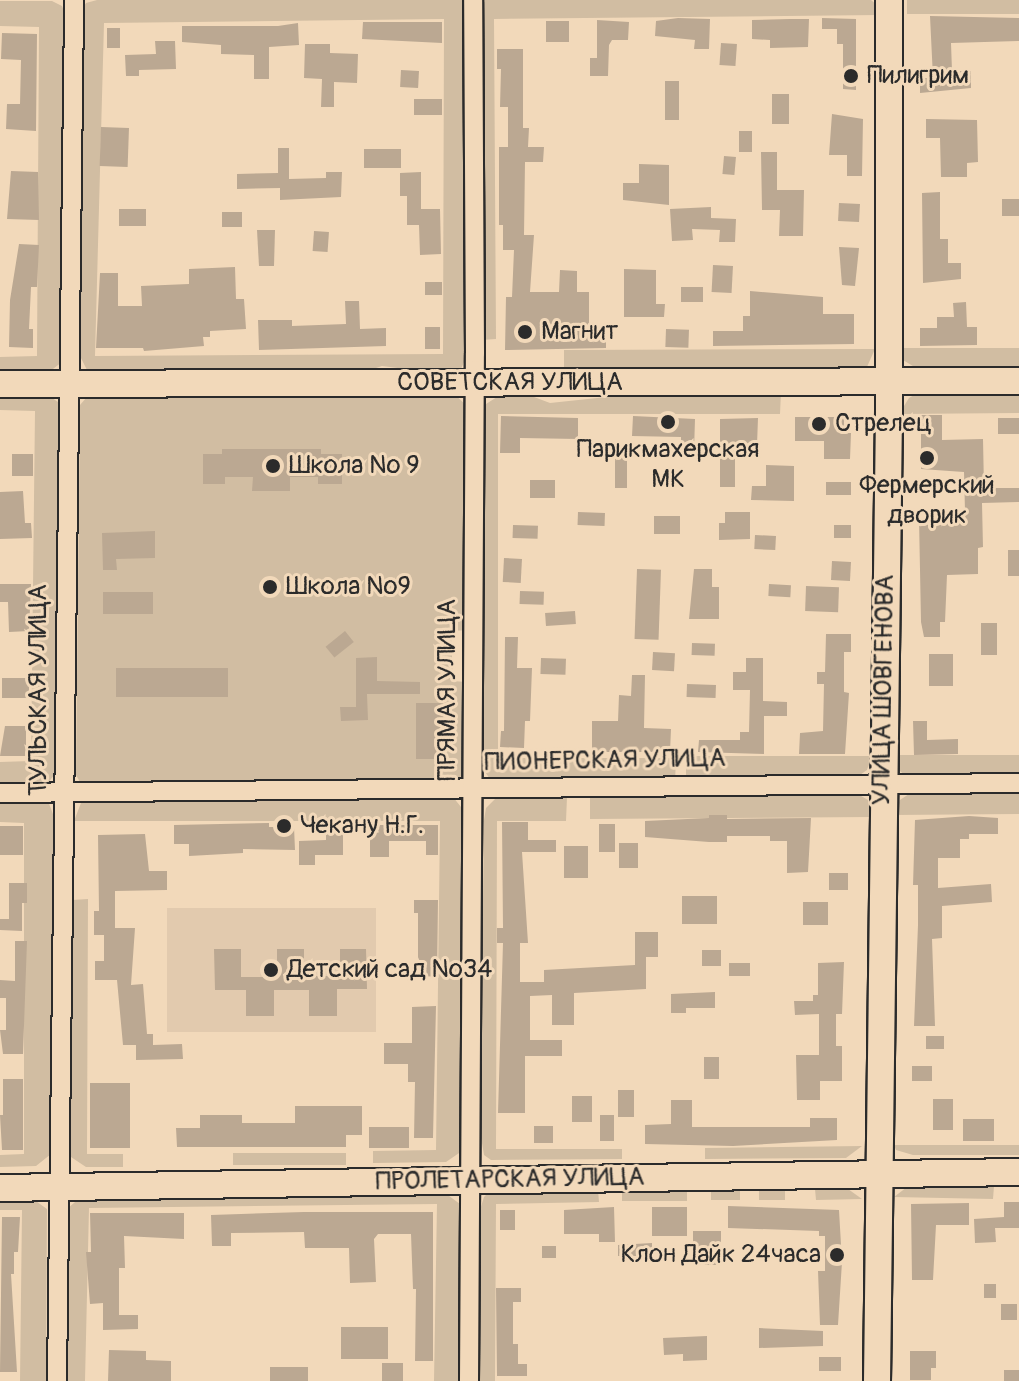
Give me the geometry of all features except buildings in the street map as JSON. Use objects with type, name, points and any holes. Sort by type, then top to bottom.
[{"type":"street","name":"ТУЛЬСКАЯ УЛИЦА","points":[[57,1381],[74,0]]},
{"type":"street","name":"ПРЯМАЯ УЛИЦА","points":[[469,1381],[475,382],[473,0]]},
{"type":"street","name":"УЛИЦА ШОВГЕНОВА","points":[[877,1381],[889,0]]},
{"type":"street","name":"СОВЕТСКАЯ УЛИЦА","points":[[0,384],[1019,381]]},
{"type":"street","name":"ПИОНЕРСКАЯ УЛИЦА","points":[[0,793],[1019,783]]},
{"type":"street","name":"ПРОЛЕТАРСКАЯ УЛИЦА","points":[[0,1188],[1019,1172]]},
{"type":"shaded area","points":[[97,0],[462,0],[467,355],[461,369],[421,371],[382,366],[361,373],[87,370],[80,356],[78,293],[80,13],[86,3]],"holes":[[[444,19],[443,354],[95,356],[104,23]]]},
{"type":"shaded area","points":[[483,0],[871,0],[878,6],[879,15],[494,19],[496,339],[481,340],[480,11]]},
{"type":"shaded area","points":[[907,0],[1019,0],[1019,14],[907,14]]},
{"type":"shaded area","points":[[0,1],[52,1],[62,6],[66,16],[62,362],[49,372],[0,372],[0,357],[37,356],[39,27],[0,26]]},
{"type":"shaded area","points":[[903,348],[1019,348],[1019,370],[921,371],[903,360]]},
{"type":"shaded area","points":[[875,349],[866,369],[564,376],[564,350]]},
{"type":"shaded area","points":[[1019,391],[1019,413],[899,414],[909,398],[916,394]]},
{"type":"shaded area","points":[[781,392],[780,414],[498,414],[498,758],[676,758],[675,782],[490,779],[483,769],[481,454],[486,404],[497,397],[534,397],[550,403],[635,394]]},
{"type":"shaded area","points":[[0,393],[49,396],[61,404],[59,769],[47,784],[0,785],[0,762],[31,761],[35,411],[0,410]]},
{"type":"shaded area","name":"Школа №9","points":[[453,393],[467,406],[471,630],[451,631],[453,681],[466,682],[464,774],[455,781],[84,785],[80,782],[76,775],[80,405],[86,398],[93,394]]},
{"type":"shaded area","points":[[893,755],[1019,755],[1019,776],[906,776],[895,767]]},
{"type":"shaded area","points":[[686,756],[872,756],[867,770],[857,777],[686,780]]},
{"type":"shaded area","points":[[1019,790],[1019,814],[893,815],[900,800],[909,794]]},
{"type":"shaded area","points":[[856,793],[868,800],[871,817],[590,819],[590,795]]},
{"type":"shaded area","points":[[453,797],[465,812],[462,1151],[446,1162],[373,1163],[373,1151],[436,1150],[440,821],[74,821],[81,803],[87,799]]},
{"type":"shaded area","points":[[497,797],[567,797],[566,821],[497,821],[496,1149],[622,1149],[622,1159],[491,1160],[484,1155],[480,1131],[484,820],[486,808]]},
{"type":"shaded area","points":[[0,800],[48,801],[56,822],[51,1154],[36,1166],[0,1167],[0,1155],[24,1154],[24,823],[0,822]]},
{"type":"shaded area","points":[[88,899],[87,1154],[123,1154],[123,1167],[86,1167],[68,1155],[72,900]]},
{"type":"shaded area","name":"Детский сад №34","points":[[167,908],[376,908],[376,1032],[167,1032]]},
{"type":"shaded area","points":[[894,1145],[1019,1145],[1019,1155],[913,1155],[896,1150]]},
{"type":"shaded area","points":[[862,1146],[846,1158],[705,1159],[705,1148]]},
{"type":"shaded area","points":[[233,1153],[346,1153],[346,1165],[233,1165]]},
{"type":"shaded area","points":[[994,1186],[993,1199],[894,1197],[907,1187]]},
{"type":"shaded area","points":[[622,1189],[687,1189],[687,1201],[622,1201]]},
{"type":"shaded area","points":[[759,1189],[785,1189],[785,1200],[759,1200]]},
{"type":"shaded area","points":[[815,1189],[848,1189],[862,1199],[816,1200]]},
{"type":"shaded area","points":[[598,1190],[599,1202],[496,1204],[495,1381],[479,1381],[479,1213],[484,1197],[488,1193]]},
{"type":"shaded area","points":[[711,1190],[740,1190],[740,1200],[711,1200]]},
{"type":"shaded area","points":[[445,1193],[460,1204],[460,1381],[434,1381],[437,1204],[89,1208],[85,1381],[65,1381],[67,1209],[82,1196]]},
{"type":"shaded area","points":[[0,1198],[33,1199],[47,1209],[46,1381],[20,1381],[22,1210],[0,1210]]},
{"type":"place","name":"Пилигрим","points":[[851,76]]},
{"type":"place","name":"Магнит","points":[[525,332]]},
{"type":"place","name":"Парикмахерская МК","points":[[668,422]]},
{"type":"place","name":"Стрелец","points":[[819,424]]},
{"type":"place","name":"Фермерский дворик","points":[[927,458]]},
{"type":"place","name":"Школа № 9","points":[[273,466]]},
{"type":"place","name":"Школа №9","points":[[270,587]]},
{"type":"place","name":"Чекану Н.Г.","points":[[284,826]]},
{"type":"place","name":"Детский сад №34","points":[[271,970]]},
{"type":"place","name":"Клон Дайк 24часа","points":[[837,1255]]}]
